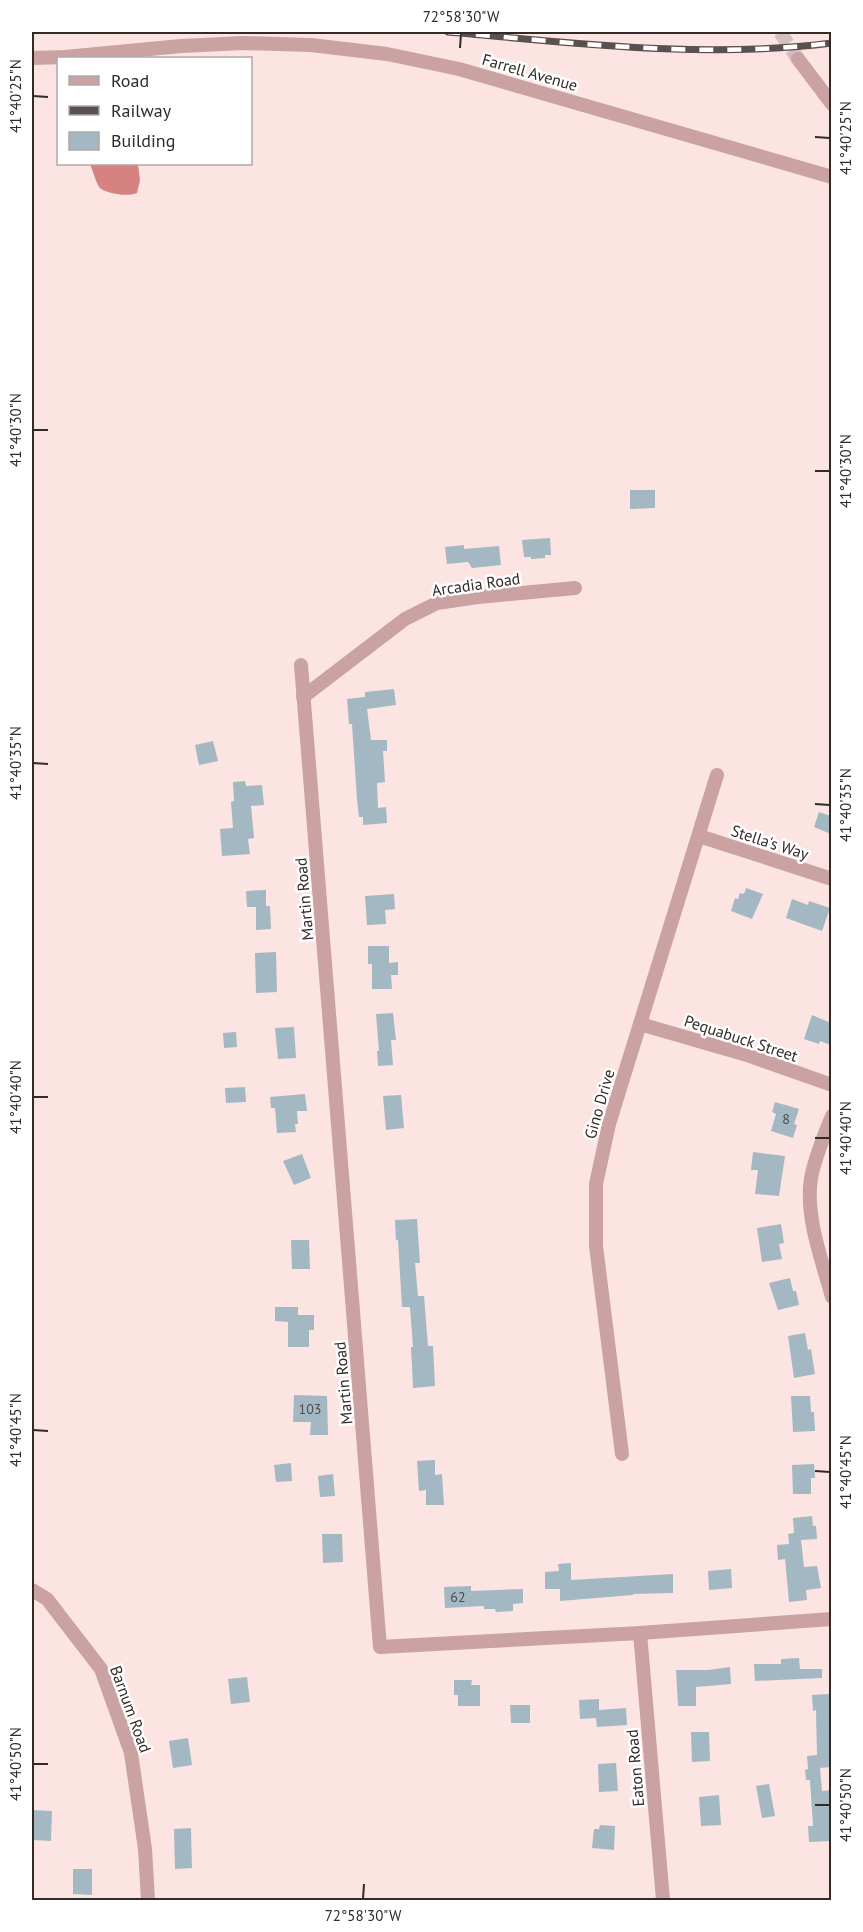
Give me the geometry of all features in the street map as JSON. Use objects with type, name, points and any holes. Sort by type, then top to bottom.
[{"type":"street","name":"Farrell Avenue","points":[[32,58],[243,43],[311,45],[387,54],[459,69],[831,177]]},
{"type":"street","points":[[798,59],[831,104]]},
{"type":"street","name":"Arcadia Road","points":[[303,697],[405,619],[436,603],[575,588]]},
{"type":"street","name":"Martin Road","points":[[301,665],[380,1647],[640,1633],[831,1619]]},
{"type":"street","name":"Gino Drive","points":[[622,1454],[596,1246],[596,1184],[609,1124],[717,775]]},
{"type":"street","name":"Stella's Way","points":[[699,836],[831,879]]},
{"type":"street","name":"Pequabuck Street","points":[[640,1024],[747,1055],[831,1085]]},
{"type":"street","points":[[831,1116],[815,1163],[810,1199],[831,1297]]},
{"type":"street","name":"Barnum Road","points":[[32,1590],[47,1599],[101,1669],[131,1753],[145,1849],[148,1900]]},
{"type":"street","name":"Eaton Road","points":[[640,1633],[663,1900]]},
{"type":"shaded area","points":[[90,165],[138,165],[140,180],[137,193],[117,194],[102,189]]},
{"type":"building","points":[[630,490],[655,490],[655,508],[630,509]]},
{"type":"building","points":[[550,538],[551,555],[545,555],[545,558],[524,557],[522,540]]},
{"type":"building","points":[[464,545],[464,549],[499,546],[501,565],[472,568],[468,562],[447,564],[445,547]]},
{"type":"building","points":[[394,689],[396,705],[367,709],[371,740],[387,740],[387,751],[383,751],[385,782],[377,783],[378,808],[386,807],[387,823],[363,825],[363,817],[359,817],[352,724],[349,724],[347,699],[365,697],[365,692]]},
{"type":"building","points":[[213,741],[218,761],[199,765],[195,745]]},
{"type":"building","points":[[245,781],[246,786],[262,785],[264,805],[251,806],[254,838],[248,839],[250,854],[222,856],[220,829],[233,828],[231,802],[234,801],[233,782]]},
{"type":"building","points":[[819,812],[831,816],[831,834],[814,827]]},
{"type":"building","points":[[746,888],[763,894],[752,919],[731,911],[735,898],[738,899],[740,893],[744,894]]},
{"type":"building","points":[[266,890],[266,906],[270,906],[271,929],[256,930],[256,907],[247,907],[246,891]]},
{"type":"building","points":[[394,894],[395,909],[385,910],[386,924],[367,925],[365,896]]},
{"type":"building","points":[[792,899],[808,905],[809,901],[830,908],[822,931],[786,918]]},
{"type":"building","points":[[368,946],[389,946],[389,963],[398,962],[398,975],[391,975],[392,989],[372,989],[372,964],[368,964]]},
{"type":"building","points":[[276,952],[277,992],[256,993],[255,953]]},
{"type":"building","points":[[393,1013],[396,1040],[391,1040],[393,1065],[378,1066],[376,1014]]},
{"type":"building","points":[[812,1015],[831,1023],[831,1045],[804,1039]]},
{"type":"building","points":[[294,1027],[296,1058],[278,1059],[275,1028]]},
{"type":"building","points":[[236,1032],[237,1047],[224,1048],[223,1033]]},
{"type":"building","points":[[245,1087],[246,1102],[226,1103],[225,1088]]},
{"type":"building","points":[[305,1094],[307,1111],[297,1111],[296,1132],[277,1133],[275,1108],[271,1108],[270,1097]]},
{"type":"building","points":[[401,1095],[404,1128],[386,1130],[383,1096]]},
{"type":"building","points":[[775,1102],[799,1109],[794,1124],[797,1125],[793,1138],[771,1131],[776,1114],[772,1112]]},
{"type":"building","points":[[753,1152],[785,1156],[779,1196],[755,1194],[758,1170],[751,1170]]},
{"type":"building","points":[[302,1154],[311,1178],[294,1185],[283,1161]]},
{"type":"building","points":[[417,1219],[420,1263],[415,1263],[418,1296],[424,1296],[428,1346],[433,1346],[435,1386],[413,1388],[410,1307],[402,1307],[395,1220]]},
{"type":"building","points":[[781,1224],[784,1243],[779,1244],[782,1259],[762,1262],[757,1228]]},
{"type":"building","points":[[291,1240],[309,1240],[310,1269],[292,1269]]},
{"type":"building","points":[[790,1278],[799,1305],[778,1310],[769,1283]]},
{"type":"building","points":[[275,1307],[298,1307],[298,1315],[314,1315],[314,1330],[309,1330],[309,1347],[288,1347],[288,1322],[275,1321]]},
{"type":"building","points":[[805,1333],[808,1350],[811,1349],[815,1374],[794,1378],[788,1336]]},
{"type":"building","points":[[294,1395],[327,1396],[328,1435],[310,1435],[311,1422],[293,1422]]},
{"type":"building","points":[[791,1396],[810,1396],[815,1431],[793,1432]]},
{"type":"building","points":[[435,1460],[435,1475],[442,1474],[444,1505],[426,1505],[426,1490],[419,1491],[417,1461]]},
{"type":"building","points":[[291,1463],[292,1481],[276,1482],[274,1465]]},
{"type":"building","points":[[814,1464],[815,1478],[811,1478],[811,1494],[793,1494],[792,1465]]},
{"type":"building","points":[[333,1474],[335,1496],[320,1497],[318,1476]]},
{"type":"building","points":[[812,1516],[817,1539],[801,1540],[804,1567],[817,1566],[821,1588],[806,1590],[807,1600],[789,1602],[785,1559],[778,1560],[777,1545],[789,1544],[788,1534],[794,1533],[793,1518]]},
{"type":"building","points":[[322,1534],[342,1534],[343,1562],[323,1563]]},
{"type":"building","points":[[571,1563],[571,1580],[673,1574],[673,1593],[633,1594],[560,1601],[560,1589],[545,1589],[545,1572],[559,1571],[558,1564]]},
{"type":"building","points":[[731,1569],[732,1588],[709,1590],[708,1571]]},
{"type":"building","points":[[471,1586],[471,1591],[523,1589],[523,1603],[513,1604],[513,1611],[496,1612],[495,1609],[484,1609],[484,1606],[445,1608],[444,1587]]},
{"type":"building","points":[[799,1658],[800,1669],[822,1669],[822,1678],[755,1681],[754,1664],[781,1664],[781,1659]]},
{"type":"building","points":[[730,1667],[731,1684],[696,1687],[696,1706],[678,1706],[676,1670]]},
{"type":"building","points":[[247,1677],[250,1702],[231,1704],[228,1679]]},
{"type":"building","points":[[454,1680],[472,1680],[471,1685],[480,1685],[480,1706],[458,1706],[458,1695],[454,1695]]},
{"type":"building","points":[[829,1694],[831,1767],[820,1768],[822,1791],[831,1790],[831,1841],[809,1842],[808,1826],[813,1826],[810,1780],[806,1780],[805,1770],[808,1769],[807,1756],[817,1755],[816,1710],[813,1711],[812,1695]]},
{"type":"building","points":[[599,1699],[599,1710],[626,1708],[627,1725],[597,1727],[596,1718],[580,1719],[579,1700]]},
{"type":"building","points":[[510,1705],[530,1705],[530,1723],[511,1723]]},
{"type":"building","points":[[691,1732],[709,1732],[710,1761],[692,1762]]},
{"type":"building","points":[[188,1738],[192,1765],[173,1768],[169,1741]]},
{"type":"building","points":[[616,1763],[618,1791],[599,1792],[598,1764]]},
{"type":"building","points":[[769,1784],[775,1816],[762,1818],[756,1786]]},
{"type":"building","points":[[719,1795],[721,1825],[701,1826],[699,1797]]},
{"type":"building","points":[[32,1810],[52,1811],[51,1841],[32,1840]]},
{"type":"building","points":[[600,1825],[615,1826],[614,1850],[592,1848],[594,1829],[599,1829]]},
{"type":"building","points":[[191,1828],[192,1868],[175,1869],[174,1829]]},
{"type":"building","points":[[73,1869],[92,1869],[92,1895],[73,1894]]},
{"type":"tunnel","points":[[780,32],[798,59]]},
{"type":"railway","points":[[448,32],[640,48],[736,50],[832,43]]}]
